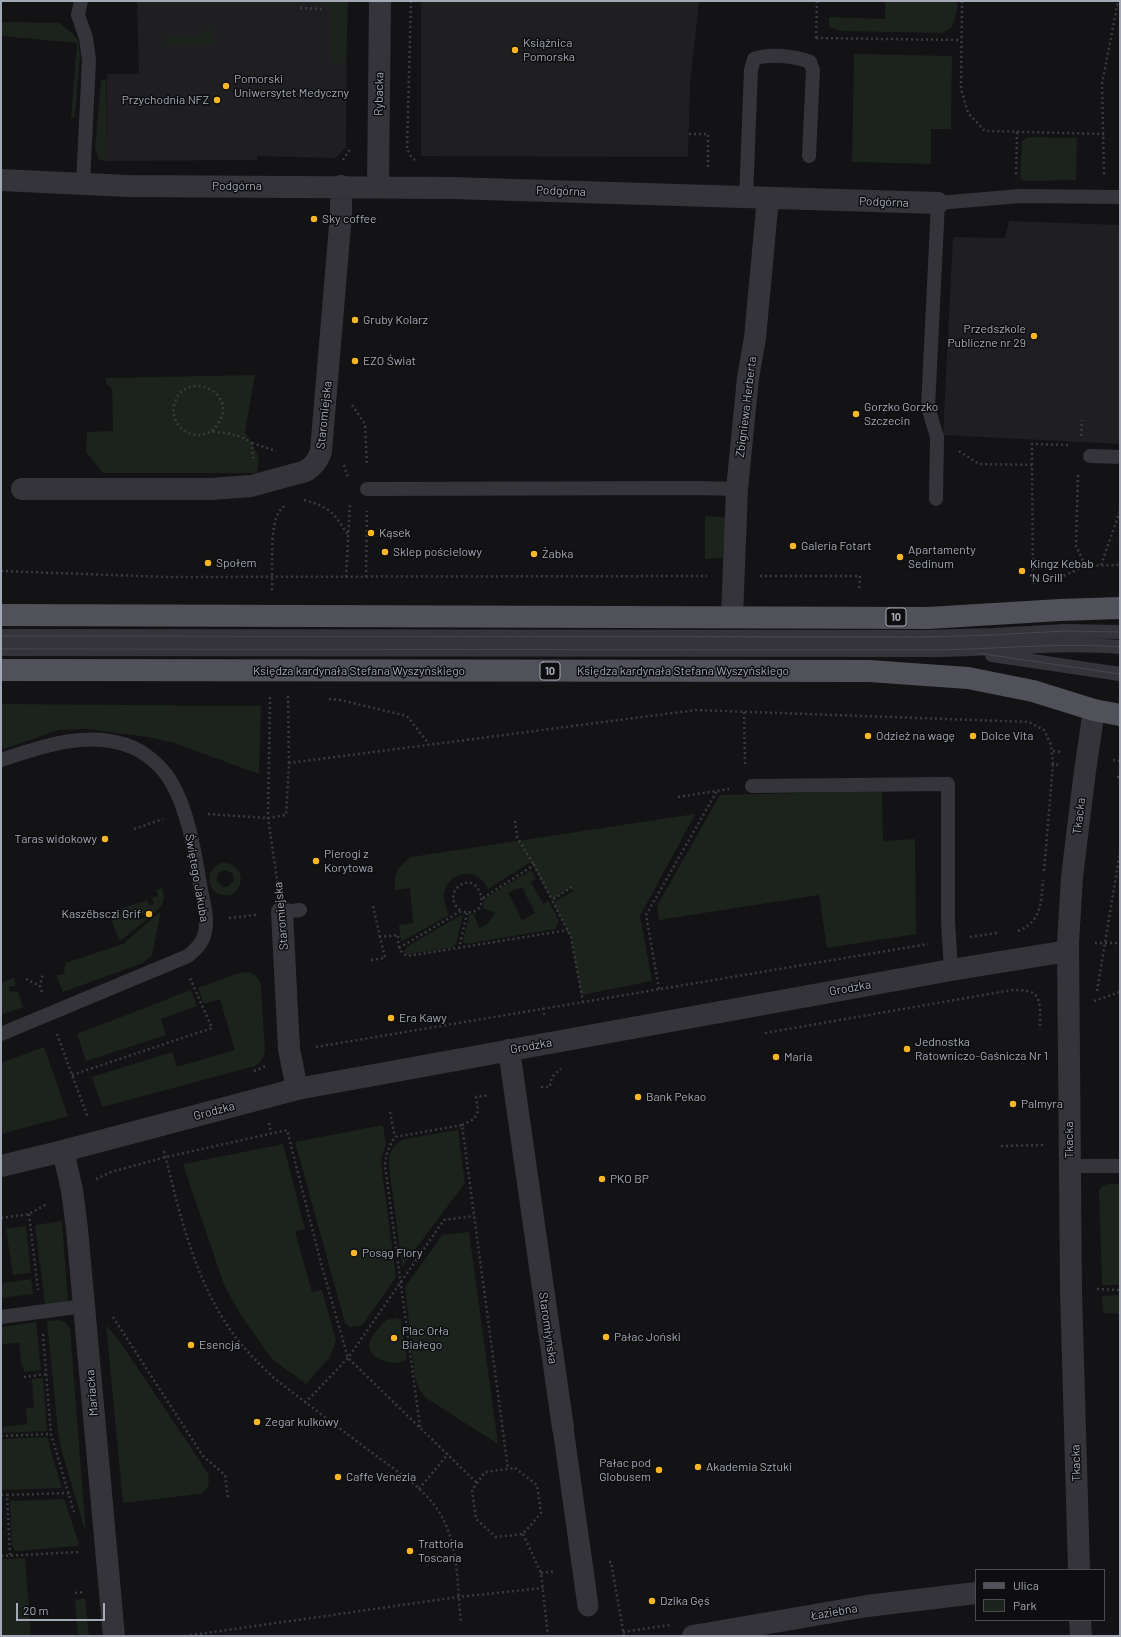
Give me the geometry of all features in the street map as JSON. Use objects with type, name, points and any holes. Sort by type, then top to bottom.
[{"type":"main road","name":"10","points":[[1,616],[928,618],[1120,608]]},
{"type":"main road","name":"Księdza kardynała Stefana Wyszyńskiego","points":[[1,670],[869,671],[968,678],[1033,691],[1094,710],[1120,715]]},
{"type":"street","name":"Rybacka","points":[[378,187],[380,1]]},
{"type":"street","name":"Podgórna","points":[[1,180],[134,186],[341,186],[938,203]]},
{"type":"street","name":"Staromiejska","points":[[22,489],[211,489],[251,486],[306,472],[313,466],[318,460],[321,451],[340,222],[341,186]]},
{"type":"street","name":"Zbigniewa Herberta","points":[[732,617],[732,577],[737,489],[748,378],[755,338],[768,198]]},
{"type":"street","name":"Tkacka","points":[[1079,1569],[1069,1166],[1068,951],[1072,877],[1083,784],[1094,710]]},
{"type":"street","name":"Staromiejska","points":[[291,911],[289,1050],[297,1089]]},
{"type":"street","name":"Grodzka","points":[[1,1166],[64,1151],[297,1089],[952,970],[1068,951]]},
{"type":"street","name":"Staromłyńska","points":[[509,1050],[588,1606]]},
{"type":"street","name":"Mariacka","points":[[64,1151],[74,1206],[114,1636]]},
{"type":"street","name":"Łaziebna","points":[[692,1636],[867,1606],[975,1593]]},
{"type":"street","points":[[1080,1621],[1081,1636]]},
{"type":"lane","points":[[80,1],[78,15],[86,38],[89,60],[83,184]]},
{"type":"lane","points":[[746,198],[751,70],[754,59],[762,56],[802,58],[810,62],[813,70],[809,156]]},
{"type":"lane","name":"Podgórna","points":[[938,203],[1020,196],[1120,197]]},
{"type":"lane","points":[[936,499],[937,437],[928,407],[938,203]]},
{"type":"lane","points":[[1090,456],[1120,457]]},
{"type":"lane","points":[[367,489],[737,489]]},
{"type":"lane","points":[[1,627],[81,636]]},
{"type":"lane","points":[[1,636],[925,637],[993,636],[1065,631],[1120,632]]},
{"type":"lane","points":[[1,649],[970,650],[1075,644],[1120,647]]},
{"type":"lane","points":[[926,650],[988,654],[1120,674]]},
{"type":"lane","name":"Świętego Jakuba","points":[[1,760],[68,740],[88,739],[120,743],[134,748],[148,757],[160,767],[169,779],[183,812],[194,852],[207,921],[205,934],[199,947],[182,959],[1,1034]]},
{"type":"lane","points":[[748,787],[948,784],[948,921],[952,970]]},
{"type":"lane","points":[[1069,1166],[1120,1166]]},
{"type":"lane","points":[[1,1317],[84,1306]]},
{"type":"path","points":[[411,1],[407,149],[412,158],[417,161]]},
{"type":"path","points":[[817,1],[816,38],[962,40]]},
{"type":"path","points":[[962,1],[961,88],[968,113],[985,131],[1104,134]]},
{"type":"path","points":[[1104,197],[1102,84],[1118,1]]},
{"type":"path","points":[[300,8],[323,9]]},
{"type":"path","points":[[689,134],[708,134],[708,170]]},
{"type":"path","points":[[212,431],[222,420],[223,405],[220,398],[215,392],[202,386],[194,386],[181,392],[176,398],[173,412],[178,426],[190,434],[206,435],[212,431],[237,435],[252,443],[253,459]]},
{"type":"path","points":[[1081,443],[1082,420]]},
{"type":"path","points":[[366,429],[367,448]]},
{"type":"path","points":[[937,437],[980,464],[1032,465]]},
{"type":"path","points":[[1033,591],[1032,444],[1073,446]]},
{"type":"path","points":[[342,460],[349,481]]},
{"type":"path","points":[[1078,468],[1076,546],[1086,566]]},
{"type":"path","points":[[366,577],[367,489]]},
{"type":"path","points":[[302,500],[326,507],[337,517],[348,536]]},
{"type":"path","points":[[346,578],[350,502]]},
{"type":"path","points":[[1101,565],[1120,512]]},
{"type":"path","points":[[1046,584],[1086,566],[1120,565]]},
{"type":"path","points":[[1,571],[166,577],[346,578],[702,575],[732,577]]},
{"type":"path","points":[[758,576],[860,576],[859,588]]},
{"type":"path","points":[[268,818],[286,815],[289,763],[288,695]]},
{"type":"path","points":[[340,700],[407,716],[430,744]]},
{"type":"path","points":[[289,763],[696,710],[1029,722],[1044,730],[1051,745],[1053,764],[1041,907],[1035,918],[1028,926],[1012,931]]},
{"type":"path","points":[[678,797],[748,787],[744,712]]},
{"type":"path","name":"Staromiejska","points":[[270,742],[268,818],[291,911]]},
{"type":"path","points":[[1053,764],[1064,766]]},
{"type":"path","points":[[659,989],[646,915],[717,791]]},
{"type":"path","points":[[515,821],[517,837],[534,865],[571,937],[582,1002]]},
{"type":"path","points":[[483,898],[481,891],[476,886],[470,883],[463,883],[454,893],[453,900],[456,907],[461,911],[467,912],[478,909],[483,898],[534,865]]},
{"type":"path","points":[[552,900],[572,887]]},
{"type":"path","points":[[371,960],[384,958],[373,906]]},
{"type":"path","points":[[207,921],[291,911]]},
{"type":"path","points":[[399,948],[461,911]]},
{"type":"path","points":[[459,948],[467,912]]},
{"type":"path","points":[[380,937],[398,935],[399,948],[404,955],[408,956],[568,930]]},
{"type":"path","points":[[256,1070],[266,1066],[271,1051],[306,1048],[1004,932]]},
{"type":"path","points":[[1106,943],[1120,942]]},
{"type":"path","points":[[72,1075],[212,1028],[182,959]]},
{"type":"path","points":[[26,979],[40,986]]},
{"type":"path","points":[[764,1033],[1012,990],[1029,991],[1035,995],[1040,1002]]},
{"type":"path","points":[[1104,997],[1120,992]]},
{"type":"path","points":[[50,1014],[88,1118]]},
{"type":"path","points":[[550,1086],[551,1079],[554,1074],[562,1068]]},
{"type":"path","points":[[395,1137],[462,1125],[474,1119],[478,1110],[476,1097]]},
{"type":"path","points":[[390,1112],[395,1137],[387,1152],[385,1165],[420,1427]]},
{"type":"path","points":[[462,1125],[508,1469]]},
{"type":"path","points":[[111,1172],[287,1130],[316,1245],[348,1358],[478,1483]]},
{"type":"path","points":[[1001,1146],[1043,1145]]},
{"type":"path","points":[[168,1168],[181,1220],[192,1253],[227,1325],[255,1360],[274,1378],[419,1489],[434,1504],[443,1518],[453,1549],[461,1622]]},
{"type":"path","points":[[29,1214],[41,1312],[52,1434],[75,1515]]},
{"type":"path","points":[[305,1403],[348,1358],[444,1220],[474,1216]]},
{"type":"path","points":[[84,1306],[112,1317],[203,1456],[225,1475],[228,1498]]},
{"type":"path","points":[[24,1377],[47,1374]]},
{"type":"path","points":[[1,1436],[52,1434]]},
{"type":"path","points":[[419,1489],[448,1454]]},
{"type":"path","points":[[515,1468],[537,1485],[541,1513],[523,1534],[496,1537],[476,1520],[472,1490],[478,1483],[485,1472],[515,1468]]},
{"type":"path","points":[[1,1495],[69,1493]]},
{"type":"path","points":[[7,1495],[10,1555]]},
{"type":"path","points":[[523,1534],[541,1573],[548,1636]]},
{"type":"path","points":[[1,1556],[86,1552]]},
{"type":"path","points":[[185,1636],[458,1597],[543,1588]]},
{"type":"shaded area","name":"Pomorski Uniwersytet Medyczny","points":[[137,1],[347,1],[346,148],[335,158],[257,156],[257,160],[106,161],[107,74],[139,74]]},
{"type":"shaded area","name":"Książnica Pomorska","points":[[421,1],[699,1],[690,85],[688,157],[421,156]]},
{"type":"shaded area","name":"Przedszkole Publiczne nr 29","points":[[1009,221],[1120,225],[1120,444],[943,435],[953,237],[1005,238]]},
{"type":"green space","points":[[330,1],[348,1],[346,63],[333,62],[330,56]]},
{"type":"green space","points":[[885,1],[957,1],[957,11],[952,27],[943,33],[841,31],[829,27],[829,17],[885,19]]},
{"type":"green space","points":[[1,22],[60,23],[78,40],[80,56],[75,117],[71,117],[77,43],[1,36]]},
{"type":"green space","points":[[209,26],[214,26],[214,45],[164,45],[165,36],[200,36]]},
{"type":"green space","points":[[854,54],[952,56],[951,129],[931,129],[931,164],[852,162]]},
{"type":"green space","points":[[101,80],[106,80],[106,161],[99,160],[95,149]]},
{"type":"green space","points":[[1028,137],[1077,138],[1076,180],[1022,180],[1020,177],[1022,141]]},
{"type":"green space","points":[[255,375],[245,432],[259,457],[257,473],[103,473],[86,452],[87,432],[113,431],[112,389],[106,383],[106,378]]},
{"type":"green space","points":[[705,516],[726,517],[723,558],[705,559]]},
{"type":"green space","points":[[1,704],[261,706],[259,774],[174,743],[148,737],[87,729],[59,730],[1,750]]},
{"type":"green space","points":[[882,791],[883,841],[915,839],[916,934],[827,948],[819,895],[659,920],[657,906],[720,795]]},
{"type":"green space","points":[[695,814],[640,916],[652,981],[581,995],[571,937],[553,903],[573,891],[572,887],[552,900],[531,862],[488,889],[481,879],[473,875],[463,874],[454,878],[447,885],[444,893],[449,915],[401,942],[399,925],[413,923],[410,888],[395,890],[395,879],[397,871],[402,864],[411,857]]},
{"type":"green space","points":[[222,863],[229,864],[238,870],[241,880],[240,886],[231,895],[221,895],[211,887],[209,878],[210,873],[217,865]],"holes":[[[226,870],[233,874],[234,880],[229,886],[223,887],[217,881],[217,877],[222,871]]]},
{"type":"green space","points":[[531,870],[536,879],[531,882],[543,904],[549,901],[559,921],[555,929],[465,944],[463,941],[469,915],[474,914],[479,928],[486,925],[496,913],[483,908],[484,899]],"holes":[[[522,887],[535,913],[522,920],[508,893]]]},
{"type":"green space","points":[[162,888],[164,897],[162,904],[151,916],[118,910],[147,900],[149,906],[154,904],[152,898],[158,896],[156,890]]},
{"type":"green space","points":[[161,911],[152,955],[143,963],[63,992],[56,975],[65,973],[64,969],[66,963],[123,944]]},
{"type":"green space","points":[[119,913],[147,919],[120,941],[112,923],[112,920],[117,918]]},
{"type":"green space","points":[[463,915],[454,947],[406,954],[404,951],[408,946]]},
{"type":"green space","points":[[247,972],[256,976],[261,986],[265,1051],[263,1058],[259,1063],[255,1066],[102,1107],[92,1077],[172,1052],[177,1067],[235,1050],[220,999],[204,1004],[198,988],[239,973]]},
{"type":"green space","points":[[14,978],[16,986],[9,987],[9,991],[18,992],[23,1007],[1,1015],[1,983]]},
{"type":"green space","points":[[191,990],[197,1006],[161,1019],[166,1035],[86,1061],[77,1034]]},
{"type":"green space","points":[[44,1047],[68,1116],[1,1134],[1,1063]]},
{"type":"green space","points":[[383,1125],[386,1144],[381,1159],[396,1277],[364,1323],[360,1326],[350,1327],[345,1323],[295,1142]]},
{"type":"green space","points":[[458,1130],[465,1183],[402,1267],[389,1165],[390,1153],[397,1144],[404,1139]]},
{"type":"green space","points":[[283,1144],[305,1229],[295,1231],[312,1292],[322,1290],[336,1341],[329,1358],[306,1384],[272,1359],[242,1317],[224,1285],[183,1164]]},
{"type":"green space","points":[[1108,1184],[1120,1184],[1120,1285],[1102,1285],[1099,1191],[1101,1187]]},
{"type":"green space","points":[[62,1221],[68,1302],[45,1305],[35,1225]]},
{"type":"green space","points":[[26,1226],[31,1273],[13,1275],[6,1229]]},
{"type":"green space","points":[[469,1232],[498,1444],[426,1398],[420,1391],[415,1378],[405,1287],[442,1235]]},
{"type":"green space","points":[[31,1279],[33,1294],[1,1298],[1,1283]]},
{"type":"green space","points":[[1120,1295],[1120,1314],[1103,1313],[1102,1296]]},
{"type":"green space","points":[[397,1318],[401,1320],[407,1359],[395,1363],[381,1360],[376,1357],[371,1352],[369,1347],[371,1338],[386,1320]]},
{"type":"green space","points":[[59,1320],[65,1322],[70,1328],[86,1534],[61,1448],[58,1431],[47,1321]]},
{"type":"green space","points":[[36,1322],[41,1370],[24,1372],[19,1343],[1,1344],[1,1327]]},
{"type":"green space","points":[[106,1325],[118,1339],[208,1473],[208,1486],[205,1491],[199,1494],[123,1503]]},
{"type":"green space","points":[[43,1378],[47,1431],[1,1433],[1,1427],[27,1424],[26,1408],[34,1407],[32,1379]]},
{"type":"green space","points":[[48,1437],[62,1488],[1,1490],[1,1439]]},
{"type":"green space","points":[[64,1499],[79,1544],[77,1546],[16,1551],[12,1546],[10,1501]]},
{"type":"green space","points":[[25,1558],[31,1636],[1,1636],[1,1559]]},
{"type":"green space","points":[[85,1598],[89,1636],[78,1636],[75,1600]]},
{"type":"tram line","points":[[1,636],[925,637],[1065,631],[1120,632]]},
{"type":"tram line","points":[[1,649],[950,650],[1071,645],[1120,647]]},
{"type":"tram line","points":[[977,653],[1120,674]]},
{"type":"place","name":"Książnica Pomorska","points":[[515,50]]},
{"type":"place","name":"Pomorski Uniwersytet Medyczny","points":[[226,86]]},
{"type":"place","name":"Przychodnia NFZ","points":[[217,100]]},
{"type":"place","name":"Sky coffee","points":[[314,219]]},
{"type":"place","name":"Gruby Kolarz","points":[[355,320]]},
{"type":"place","name":"Przedszkole Publiczne nr 29","points":[[1034,336]]},
{"type":"place","name":"EZO Świat","points":[[355,361]]},
{"type":"place","name":"Gorzko Gorzko Szczecin","points":[[856,414]]},
{"type":"place","name":"Kąsek","points":[[371,533]]},
{"type":"place","name":"Galeria Fotart","points":[[793,546]]},
{"type":"place","name":"Sklep pościelowy","points":[[385,552]]},
{"type":"place","name":"Żabka","points":[[534,554]]},
{"type":"place","name":"Apartamenty Sedinum","points":[[900,557]]},
{"type":"place","name":"Społem","points":[[208,563]]},
{"type":"place","name":"Kingz Kebab ‘N Grill","points":[[1022,571]]},
{"type":"place","name":"Odzież na wagę","points":[[868,736]]},
{"type":"place","name":"Dolce Vita","points":[[973,736]]},
{"type":"place","name":"Taras widokowy","points":[[105,839]]},
{"type":"place","name":"Pierogi z Korytowa","points":[[316,861]]},
{"type":"place","name":"Kaszëbsczi Grif","points":[[149,914]]},
{"type":"place","name":"Era Kawy","points":[[391,1018]]},
{"type":"place","name":"Jednostka Ratowniczo-Gaśnicza Nr 1","points":[[907,1049]]},
{"type":"place","name":"Maria","points":[[776,1057]]},
{"type":"place","name":"Bank Pekao","points":[[638,1097]]},
{"type":"place","name":"Palmyra","points":[[1013,1104]]},
{"type":"place","name":"PKO BP","points":[[602,1179]]},
{"type":"place","name":"Posąg Flory","points":[[354,1253]]},
{"type":"place","name":"Pałac Joński","points":[[606,1337]]},
{"type":"place","name":"Plac Orła Białego","points":[[394,1338]]},
{"type":"place","name":"Esencja","points":[[191,1345]]},
{"type":"place","name":"Zegar kulkowy","points":[[257,1422]]},
{"type":"place","name":"Akademia Sztuki","points":[[698,1467]]},
{"type":"place","name":"Pałac pod Globusem","points":[[659,1470]]},
{"type":"place","name":"Caffe Venezia","points":[[338,1477]]},
{"type":"place","name":"Trattoria Toscana","points":[[410,1551]]},
{"type":"place","name":"Dzika Gęś","points":[[652,1601]]}]
